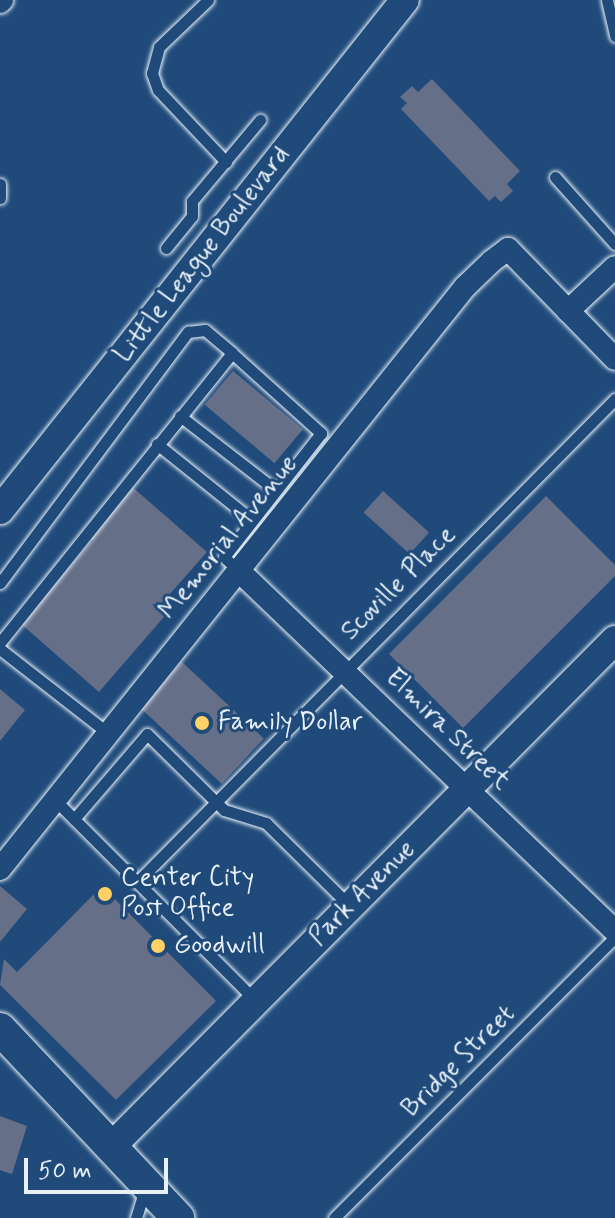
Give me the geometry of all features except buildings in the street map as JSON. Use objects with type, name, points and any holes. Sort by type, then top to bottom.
[{"type":"main road","points":[[0,1029],[178,1218]]},
{"type":"street","name":"Little League Boulevard","points":[[0,510],[405,0]]},
{"type":"street","name":"Memorial Avenue","points":[[0,869],[465,287],[508,249],[568,311]]},
{"type":"street","points":[[615,267],[568,311],[615,359]]},
{"type":"street","name":"Elmira Street","points":[[238,570],[615,931]]},
{"type":"street","name":"Park Avenue","points":[[111,1147],[615,640]]},
{"type":"lane","points":[[208,0],[159,47],[152,73],[158,90],[226,162]]},
{"type":"lane","points":[[607,0],[615,36]]},
{"type":"lane","points":[[166,248],[192,216],[192,201],[260,120]]},
{"type":"lane","points":[[555,177],[615,244]]},
{"type":"lane","points":[[0,184],[0,198]]},
{"type":"lane","points":[[0,583],[188,332],[205,330],[321,433],[274,489],[224,557],[238,570]]},
{"type":"lane","points":[[108,733],[0,646],[232,353]]},
{"type":"lane","name":"Scoville Place","points":[[137,882],[615,399]]},
{"type":"lane","points":[[180,416],[274,489]]},
{"type":"lane","points":[[157,444],[252,520]]},
{"type":"lane","points":[[74,819],[147,734],[224,810],[266,823],[350,906]]},
{"type":"lane","points":[[55,800],[256,1001]]},
{"type":"lane","name":"Bridge Street","points":[[334,1218],[615,937]]},
{"type":"lane","points":[[136,1218],[146,1185]]},
{"type":"place","name":"Family Dollar","points":[[202,723]]},
{"type":"place","name":"Center City Post Office","points":[[105,894]]},
{"type":"place","name":"Goodwill","points":[[158,946]]}]
